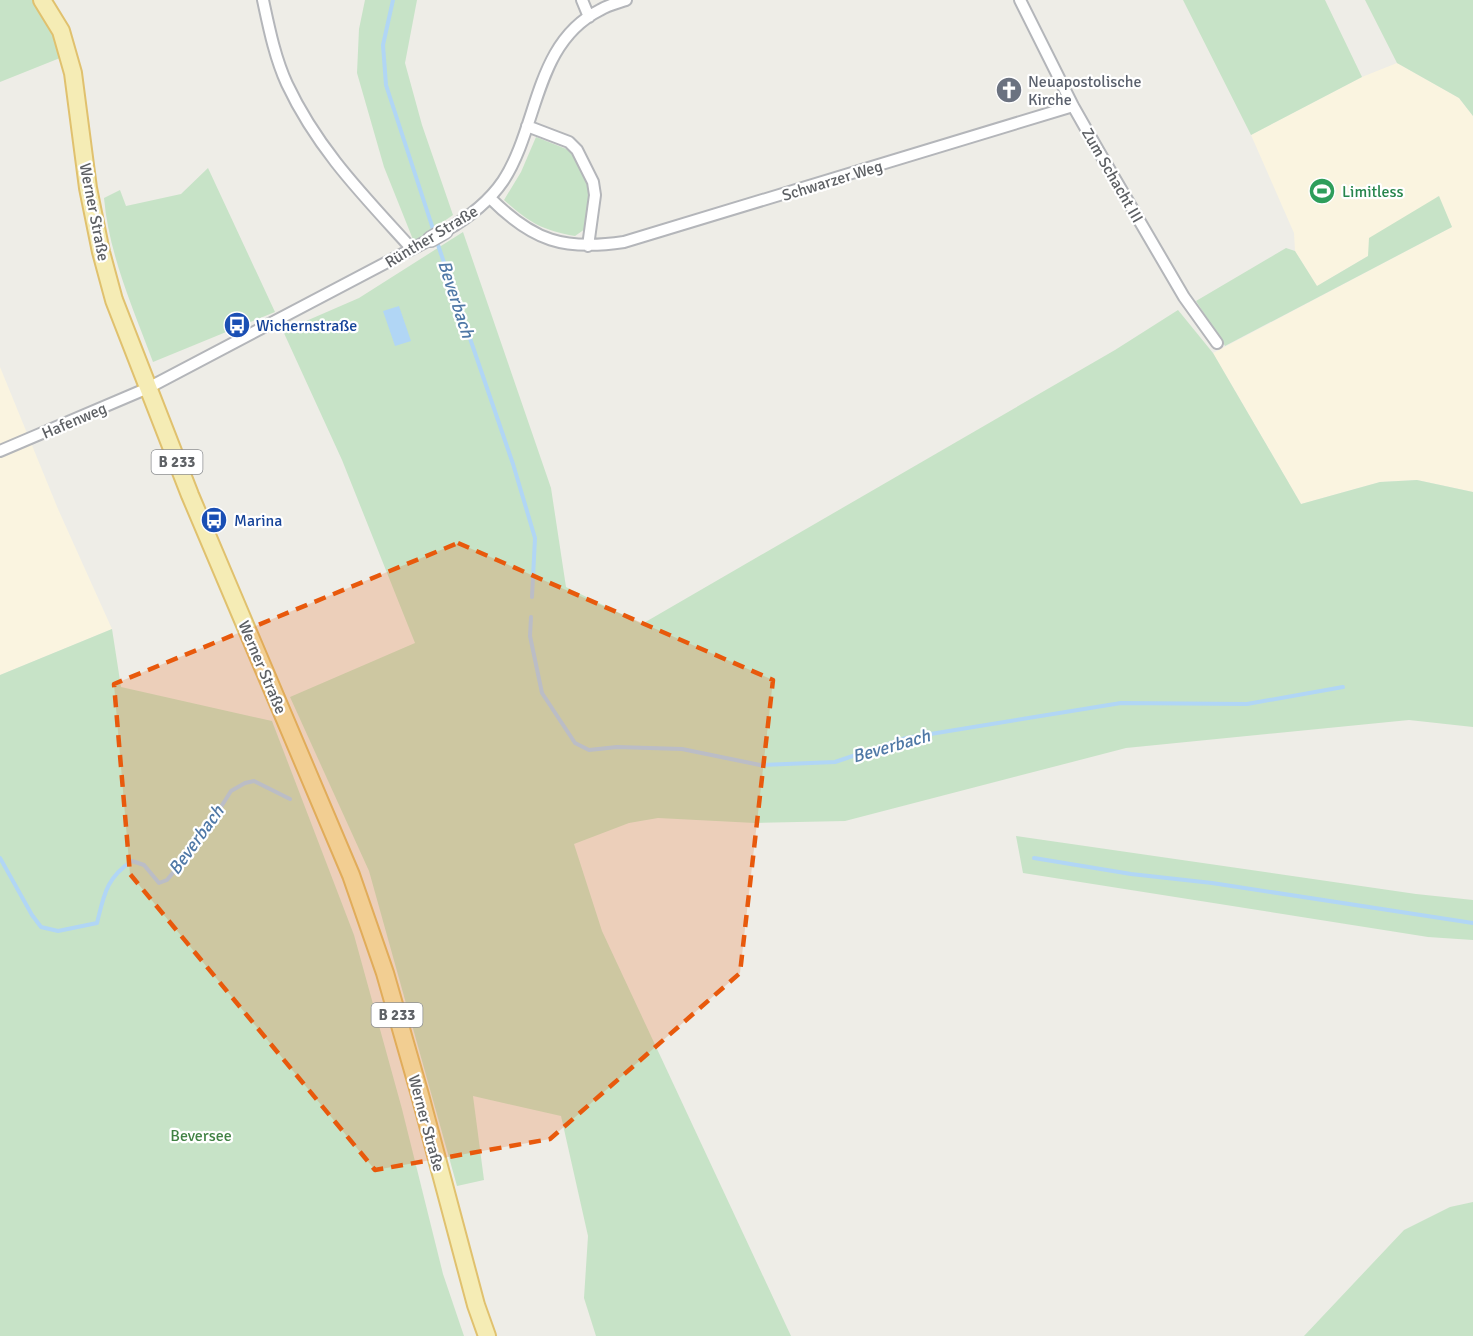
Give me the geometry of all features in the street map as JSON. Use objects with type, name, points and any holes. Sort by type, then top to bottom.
[{"type":"main road","name":"Werner Straße","points":[[42,0],[61,31],[73,73],[88,188],[101,252],[114,300],[194,504],[351,875],[385,973],[476,1305],[487,1336]]},
{"type":"street","points":[[263,0],[276,55],[286,83],[307,122],[333,161],[412,249]]},
{"type":"street","points":[[582,0],[589,17]]},
{"type":"street","name":"Rünther Straße","points":[[148,388],[461,222],[490,198],[504,179],[527,126],[547,67],[562,44],[589,17],[626,0]]},
{"type":"street","name":"Zum Schacht III","points":[[1020,0],[1073,106],[1184,297],[1217,343]]},
{"type":"street","name":"Schwarzer Weg","points":[[490,198],[514,220],[531,232],[549,240],[588,246],[624,242],[1073,106]]},
{"type":"street","points":[[527,126],[569,142],[577,150],[593,182],[596,195],[588,246]]},
{"type":"street","name":"Hafenweg","points":[[0,452],[148,388]]},
{"type":"highlighted area","points":[[458,543],[773,680],[740,973],[550,1139],[375,1170],[130,874],[114,684]]},
{"type":"shaded area","points":[[1397,63],[1459,98],[1473,116],[1473,492],[1417,480],[1380,482],[1301,504],[1213,353],[1452,227],[1438,196],[1368,256],[1317,286],[1295,251],[1294,233],[1251,135],[1362,77]]},
{"type":"shaded area","points":[[0,367],[58,509],[112,629],[0,675]]},
{"type":"green space","points":[[0,0],[37,0],[65,56],[0,82]]},
{"type":"green space","points":[[365,0],[417,0],[405,63],[422,125],[453,215],[414,242],[384,167],[357,73],[359,29]]},
{"type":"green space","points":[[1183,0],[1325,0],[1362,77],[1251,135]]},
{"type":"green space","points":[[1365,0],[1473,0],[1473,116],[1459,98],[1397,63]]},
{"type":"green space","points":[[536,137],[569,150],[582,169],[591,192],[585,229],[575,236],[536,224],[504,200],[521,172]]},
{"type":"green space","points":[[208,168],[275,312],[153,362],[116,261],[104,198],[120,190],[126,206],[181,194]]},
{"type":"green space","points":[[1439,196],[1452,227],[1225,346],[1196,301],[1286,248],[1295,251],[1317,286],[1368,256],[1369,238]]},
{"type":"green space","points":[[463,232],[551,488],[566,587],[642,624],[1115,350],[1178,310],[1213,353],[1301,504],[1380,482],[1417,480],[1473,492],[1473,727],[1409,720],[1126,748],[845,821],[755,823],[658,818],[629,823],[574,844],[602,931],[791,1336],[596,1336],[584,1298],[588,1236],[561,1116],[473,1096],[484,1180],[457,1186],[369,871],[290,697],[415,643],[342,460],[283,331],[359,298]]},
{"type":"green space","name":"Beversee","points":[[112,629],[121,687],[272,721],[354,935],[402,1109],[443,1274],[464,1336],[0,1336],[0,675]]},
{"type":"green space","points":[[1016,836],[1416,894],[1473,900],[1473,940],[1428,937],[1023,873]]},
{"type":"green space","points":[[1473,1202],[1473,1336],[1304,1336],[1404,1230],[1450,1207]]},
{"type":"water","points":[[399,306],[411,341],[395,346],[383,311]]},
{"type":"waterway","name":"Beverbach","points":[[393,0],[383,45],[386,85],[434,232]]},
{"type":"waterway","name":"Beverbach","points":[[437,242],[513,464],[535,538],[532,597]]},
{"type":"waterway","name":"Beverbach","points":[[531,617],[530,636],[542,693],[575,743],[589,750],[617,747],[682,749],[760,765],[835,762],[906,738],[1121,703],[1247,704],[1343,687]]},
{"type":"waterway","name":"Beverbach","points":[[0,858],[41,927],[58,931],[97,923],[107,888],[123,867],[132,861],[144,865],[159,883],[167,880],[202,837],[231,791],[245,783],[254,781],[290,799]]},
{"type":"waterway","points":[[1034,858],[1473,923]]},
{"type":"place","name":"Neuapostolische Kirche","points":[[1009,90]]},
{"type":"place","name":"Limitless","points":[[1322,191]]},
{"type":"place","name":"Wichernstraße","points":[[237,325]]},
{"type":"place","name":"Marina","points":[[214,520]]}]
